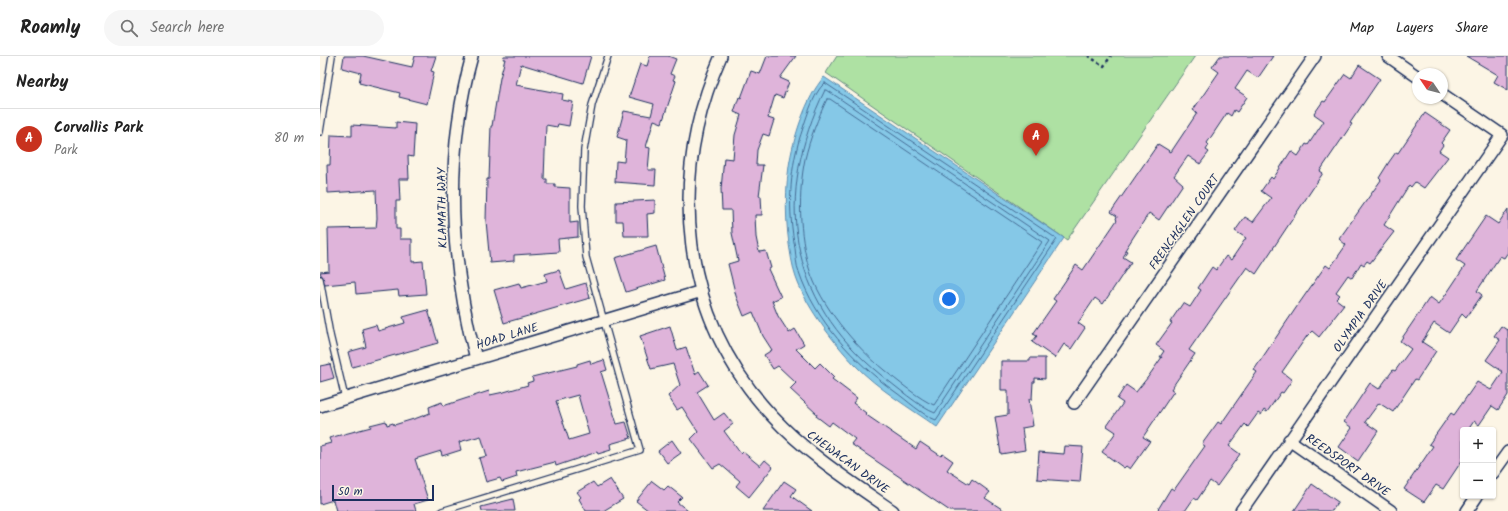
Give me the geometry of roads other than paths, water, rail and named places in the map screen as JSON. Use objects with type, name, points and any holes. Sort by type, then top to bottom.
[{"type":"street","name":"KLAMATH WAY","points":[[472,56],[461,105],[456,144],[453,193],[455,244],[461,292],[476,359]]},
{"type":"street","name":"CHEWACAN DRIVE","points":[[721,56],[710,81],[700,113],[689,174],[688,202],[690,236],[702,292],[712,320],[726,351],[744,380],[772,416],[796,440],[822,462],[893,511]]},
{"type":"street","name":"FRENCHGLEN COURT","points":[[1074,403],[1316,56]]},
{"type":"street","points":[[1388,56],[1412,73]]},
{"type":"street","name":"OLYMPIA DRIVE","points":[[1241,511],[1502,135],[1448,98]]},
{"type":"street","name":"HOAD LANE","points":[[320,406],[702,292]]},
{"type":"street","name":"REEDSPORT DRIVE","points":[[1289,440],[1391,511]]},
{"type":"street","points":[[1496,469],[1508,452]]},
{"type":"street","points":[[1467,511],[1475,499]]},
{"type":"lane","points":[[320,132],[332,56]]},
{"type":"lane","points":[[442,511],[640,450],[602,321],[586,257],[582,206],[584,150],[592,105],[608,56]]},
{"type":"lane","points":[[320,279],[330,335],[345,398]]},
{"type":"water","points":[[824,77],[1064,238],[937,427],[894,398],[864,374],[846,356],[811,308],[798,283],[794,271],[789,245],[786,206],[789,166],[801,119],[817,85]]},
{"type":"place","name":"Corvallis Park","points":[[1036,156]]}]
